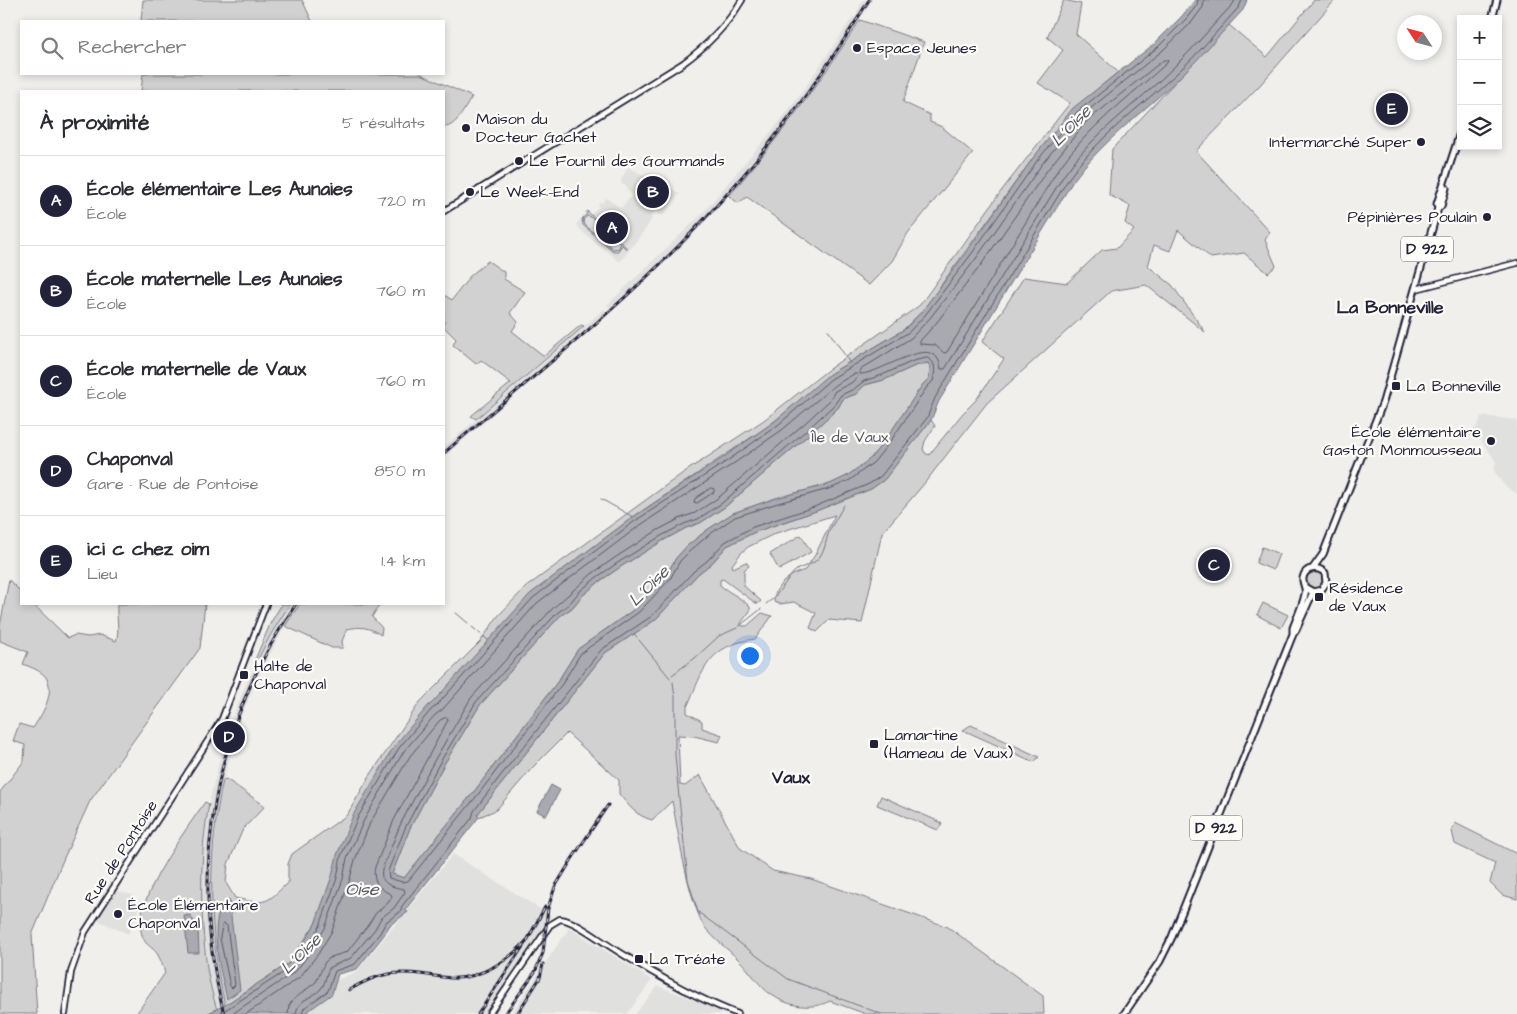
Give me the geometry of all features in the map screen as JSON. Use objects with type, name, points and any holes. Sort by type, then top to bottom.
[{"type":"main road","points":[[445,210],[702,50],[718,35],[742,0]]},
{"type":"main road","points":[[1493,15],[1497,0]]},
{"type":"main road","name":"D 922","points":[[1313,568],[1323,554],[1383,402],[1457,140]]},
{"type":"main road","points":[[1416,289],[1517,263]]},
{"type":"main road","name":"D 922","points":[[1322,570],[1323,554]]},
{"type":"main road","points":[[1309,569],[1322,570],[1326,576],[1326,583],[1321,590],[1313,592],[1306,588],[1303,582],[1304,575],[1309,569]]},
{"type":"main road","name":"D 922","points":[[1293,634],[1293,628],[1306,588]]},
{"type":"main road","name":"D 922","points":[[1124,1014],[1144,987],[1172,937],[1293,634],[1313,592]]},
{"type":"main road","name":"Rue de Pontoise","points":[[65,1014],[71,972],[85,932],[224,715],[266,605]]},
{"type":"main road","points":[[489,1014],[550,925],[560,919],[570,921],[659,975],[709,1002],[738,1014]]},
{"type":"shaded area","points":[[863,0],[872,0],[863,15],[856,13]]},
{"type":"shaded area","points":[[853,17],[860,20],[788,125],[756,165],[685,243],[612,311],[607,305],[700,216],[776,126],[800,95]]},
{"type":"shaded area","points":[[628,167],[662,188],[666,184],[679,194],[663,216],[655,211],[644,231],[620,262],[576,225],[587,211],[591,215],[599,206],[598,204],[602,203],[606,198],[621,208],[632,195],[627,190],[626,185],[622,185],[621,180]]},
{"type":"shaded area","points":[[604,309],[609,314],[447,454],[445,453],[445,446]]},
{"type":"shaded area","points":[[1481,416],[1517,420],[1517,494],[1504,485],[1494,471],[1496,462],[1478,436],[1470,433],[1477,427]]},
{"type":"shaded area","points":[[289,605],[299,605],[285,626],[261,670],[238,723],[232,719],[246,684],[271,635]]},
{"type":"shaded area","points":[[229,723],[237,729],[220,794],[214,832],[212,911],[215,958],[225,1005],[217,1010],[207,970],[202,903],[202,868],[207,816]]},
{"type":"shaded area","points":[[453,854],[551,916],[488,1014],[288,1014],[329,983],[356,972]]},
{"type":"shaded area","name":"École Élémentaire Chaponval","points":[[114,890],[133,895],[128,905],[139,910],[128,934],[95,919]]},
{"type":"shaded area","points":[[569,928],[652,980],[627,1014],[511,1014]]},
{"type":"shaded area","points":[[658,986],[731,1014],[635,1014]]},
{"type":"green space","points":[[143,0],[302,0],[312,20],[141,20]]},
{"type":"green space","points":[[1064,0],[1081,4],[1076,34],[1118,72],[1079,104],[1033,158],[923,310],[903,330],[831,373],[768,426],[633,517],[529,595],[332,878],[315,924],[289,963],[225,1005],[215,949],[212,893],[214,836],[223,780],[226,779],[265,806],[243,829],[228,864],[226,883],[235,898],[253,902],[265,901],[275,895],[288,882],[288,864],[292,854],[347,815],[369,777],[420,702],[480,642],[498,616],[526,587],[683,473],[764,420],[829,369],[920,305],[1002,190],[1070,103],[1038,83],[1063,50],[1047,37]]},
{"type":"green space","points":[[1314,0],[1335,0],[1260,85],[1196,151],[1270,232],[1265,240],[1276,266],[1268,273],[1244,253],[1211,258],[1178,230],[1170,251],[1154,245],[1148,266],[1172,285],[1205,332],[1146,285],[1111,291],[987,403],[923,485],[882,533],[862,623],[829,620],[817,632],[810,628],[816,613],[794,602],[780,604],[774,602],[774,596],[780,586],[794,574],[805,570],[815,555],[835,515],[776,533],[748,547],[732,565],[733,568],[746,562],[749,566],[744,570],[744,586],[761,601],[758,604],[754,602],[723,579],[720,580],[720,585],[743,600],[750,607],[750,611],[741,623],[742,626],[747,626],[762,613],[772,616],[755,639],[739,642],[727,647],[709,661],[687,707],[687,713],[702,721],[702,728],[722,735],[719,742],[694,736],[678,735],[680,785],[685,786],[700,775],[740,848],[773,871],[811,879],[948,927],[1043,996],[1044,1014],[866,1014],[830,1001],[816,1006],[793,1005],[767,992],[742,963],[707,931],[701,921],[687,877],[672,801],[652,820],[637,813],[619,794],[619,780],[567,733],[533,767],[496,810],[479,817],[477,815],[605,653],[655,620],[727,546],[755,532],[816,511],[871,489],[884,480],[931,420],[935,426],[925,441],[923,449],[929,455],[976,400],[1004,359],[982,342],[1024,277],[1067,283],[1102,250],[1117,248],[1134,230],[1125,223],[1130,206],[1109,195],[1112,149],[1229,25],[1267,57]]},
{"type":"green space","points":[[860,20],[924,42],[903,102],[930,115],[930,122],[942,127],[973,153],[908,233],[892,261],[869,285],[747,197],[738,203],[729,196],[798,110]]},
{"type":"green space","points":[[143,75],[423,75],[472,97],[457,120],[453,124],[445,127],[445,90],[141,90]]},
{"type":"green space","points":[[587,211],[627,248],[622,245],[618,251],[613,251],[583,225],[582,219],[587,214]],"holes":[[[587,216],[591,217],[620,243],[619,248],[613,249],[585,225],[583,220]]]},
{"type":"green space","points":[[488,261],[504,272],[504,279],[525,292],[510,313],[518,322],[512,331],[544,356],[581,325],[584,326],[476,419],[471,416],[511,383],[481,360],[476,364],[453,345],[456,339],[445,328],[445,296],[452,300],[470,276]]},
{"type":"green space","name":"Île de Vaux","points":[[928,363],[930,366],[929,378],[871,458],[847,476],[830,484],[776,498],[733,513],[688,545],[676,558],[666,575],[636,608],[578,649],[558,681],[476,789],[404,878],[392,874],[410,828],[443,766],[480,705],[560,616],[572,608],[582,596],[600,581],[622,566],[664,540],[700,523],[725,507],[812,432],[838,408],[843,399],[856,394],[865,385],[884,380],[915,366]]},
{"type":"green space","points":[[801,535],[811,552],[779,570],[770,554]]},
{"type":"green space","points":[[1262,547],[1279,554],[1273,570],[1256,563]]},
{"type":"green space","points":[[1314,570],[1320,573],[1323,579],[1320,585],[1314,588],[1308,585],[1305,579],[1308,573]]},
{"type":"green space","points":[[9,580],[20,591],[20,605],[34,605],[68,638],[75,635],[88,637],[100,635],[116,641],[118,632],[117,605],[205,605],[200,648],[90,801],[32,935],[37,1014],[0,1014],[0,792],[24,761],[25,745],[13,741],[19,724],[33,728],[46,705],[49,685],[43,674],[23,664],[28,652],[0,641],[0,626]]},
{"type":"green space","points":[[1263,603],[1288,615],[1281,628],[1257,615]]},
{"type":"green space","points":[[281,605],[289,605],[256,663],[254,662],[271,622]]},
{"type":"green space","points":[[299,605],[379,605],[372,617],[382,628],[381,635],[365,628],[347,629],[342,641],[343,648],[332,648],[285,626]]},
{"type":"green space","points":[[971,725],[1039,757],[1034,762],[963,730]]},
{"type":"green space","points":[[881,796],[942,823],[938,830],[877,805]]},
{"type":"green space","points":[[205,802],[209,804],[203,844],[203,927],[208,973],[217,1010],[206,1014],[136,1014],[165,973],[158,955],[146,943],[141,931],[141,918],[146,901],[153,883]]},
{"type":"green space","points":[[1455,823],[1517,854],[1517,899],[1502,895],[1490,883],[1495,863],[1455,844],[1452,831]]},
{"type":"water","name":"Oise","points":[[1195,0],[1247,0],[1243,10],[1196,61],[1097,152],[1073,181],[939,401],[931,420],[884,480],[871,489],[816,511],[755,532],[727,546],[655,620],[605,653],[477,815],[479,817],[405,910],[408,912],[390,925],[357,969],[338,974],[332,994],[304,1014],[206,1014],[225,1005],[289,963],[315,924],[332,876],[337,855],[353,815],[395,745],[530,594],[633,517],[775,421],[828,375],[905,329],[922,311],[1033,158],[1073,108],[1154,44]],"holes":[[[928,363],[930,367],[929,378],[888,436],[871,458],[847,476],[830,484],[776,498],[733,513],[688,545],[676,558],[666,575],[636,608],[578,649],[558,681],[476,789],[404,878],[392,874],[410,828],[443,766],[480,705],[560,616],[572,608],[582,596],[600,581],[622,566],[664,540],[700,523],[725,507],[812,432],[838,408],[843,399],[856,394],[865,385],[884,380],[915,366]]]},
{"type":"water","points":[[551,785],[560,790],[546,816],[537,811]]},
{"type":"water","points":[[229,900],[240,990],[227,999],[219,961],[216,931],[217,918],[222,907]]},
{"type":"water","points":[[190,915],[198,928],[199,953],[188,953],[184,916]]},
{"type":"waterway","points":[[828,330],[850,363]]},
{"type":"waterway","points":[[601,499],[633,517]]},
{"type":"waterway","points":[[766,604],[774,598],[793,573],[819,558],[824,549],[829,531],[844,505]]},
{"type":"waterway","points":[[672,675],[695,658],[719,636],[737,628],[761,609]]},
{"type":"waterway","points":[[456,613],[468,623]]},
{"type":"waterway","points":[[472,627],[488,640]]},
{"type":"waterway","points":[[634,634],[637,637]]},
{"type":"waterway","points":[[639,640],[670,678]]},
{"type":"waterway","points":[[673,682],[675,698],[675,755],[679,798],[688,880],[698,912],[788,979],[881,1014]]},
{"type":"railway","points":[[445,452],[604,316],[666,259],[695,229],[743,175],[788,119],[830,61],[869,0]]},
{"type":"railway","points":[[224,1014],[213,961],[208,907],[209,854],[215,801],[227,749],[245,699],[268,651],[295,605]]},
{"type":"railway","points":[[505,1014],[535,972],[543,953],[548,908],[555,887],[608,805]]},
{"type":"railway","points":[[478,1014],[528,939],[545,907]]},
{"type":"railway","points":[[349,990],[379,976],[397,973],[450,978],[472,976],[503,961],[528,939]]},
{"type":"railway","points":[[517,1014],[540,978],[543,964]]},
{"type":"place","name":"Espace Jeunes","points":[[857,48]]},
{"type":"place","name":"ici c chez oim","points":[[1392,109]]},
{"type":"place","name":"Maison du Docteur Gachet","points":[[466,128]]},
{"type":"place","name":"Intermarché Super","points":[[1421,142]]},
{"type":"place","name":"Le Fournil des Gourmands","points":[[519,161]]},
{"type":"place","name":"Le Week-End","points":[[470,192]]},
{"type":"place","name":"École maternelle Les Aunaies","points":[[653,192]]},
{"type":"place","name":"Pépinières Poulain","points":[[1487,217]]},
{"type":"place","name":"École élémentaire Les Aunaies","points":[[612,228]]},
{"type":"place","name":"La Bonneville","points":[[1396,386]]},
{"type":"place","name":"École élémentaire Gaston Monmousseau","points":[[1491,441]]},
{"type":"place","name":"École maternelle de Vaux","points":[[1214,565]]},
{"type":"place","name":"Résidence de Vaux","points":[[1319,597]]},
{"type":"place","name":"Halte de Chaponval","points":[[244,675]]},
{"type":"place","name":"Chaponval","points":[[229,737]]},
{"type":"place","name":"Lamartine (Hameau de Vaux)","points":[[874,744]]},
{"type":"place","name":"École Élémentaire Chaponval","points":[[118,914]]},
{"type":"place","name":"La Tréate","points":[[639,959]]},
{"type":"district","name":"La Bonneville","points":[[1390,307]]},
{"type":"district","name":"Vaux","points":[[791,777]]},
{"type":"water label","name":"L'Oise","points":[[1071,126]]},
{"type":"water label","name":"L'Oise","points":[[649,586]]},
{"type":"water label","name":"L'Oise","points":[[301,954]]}]
